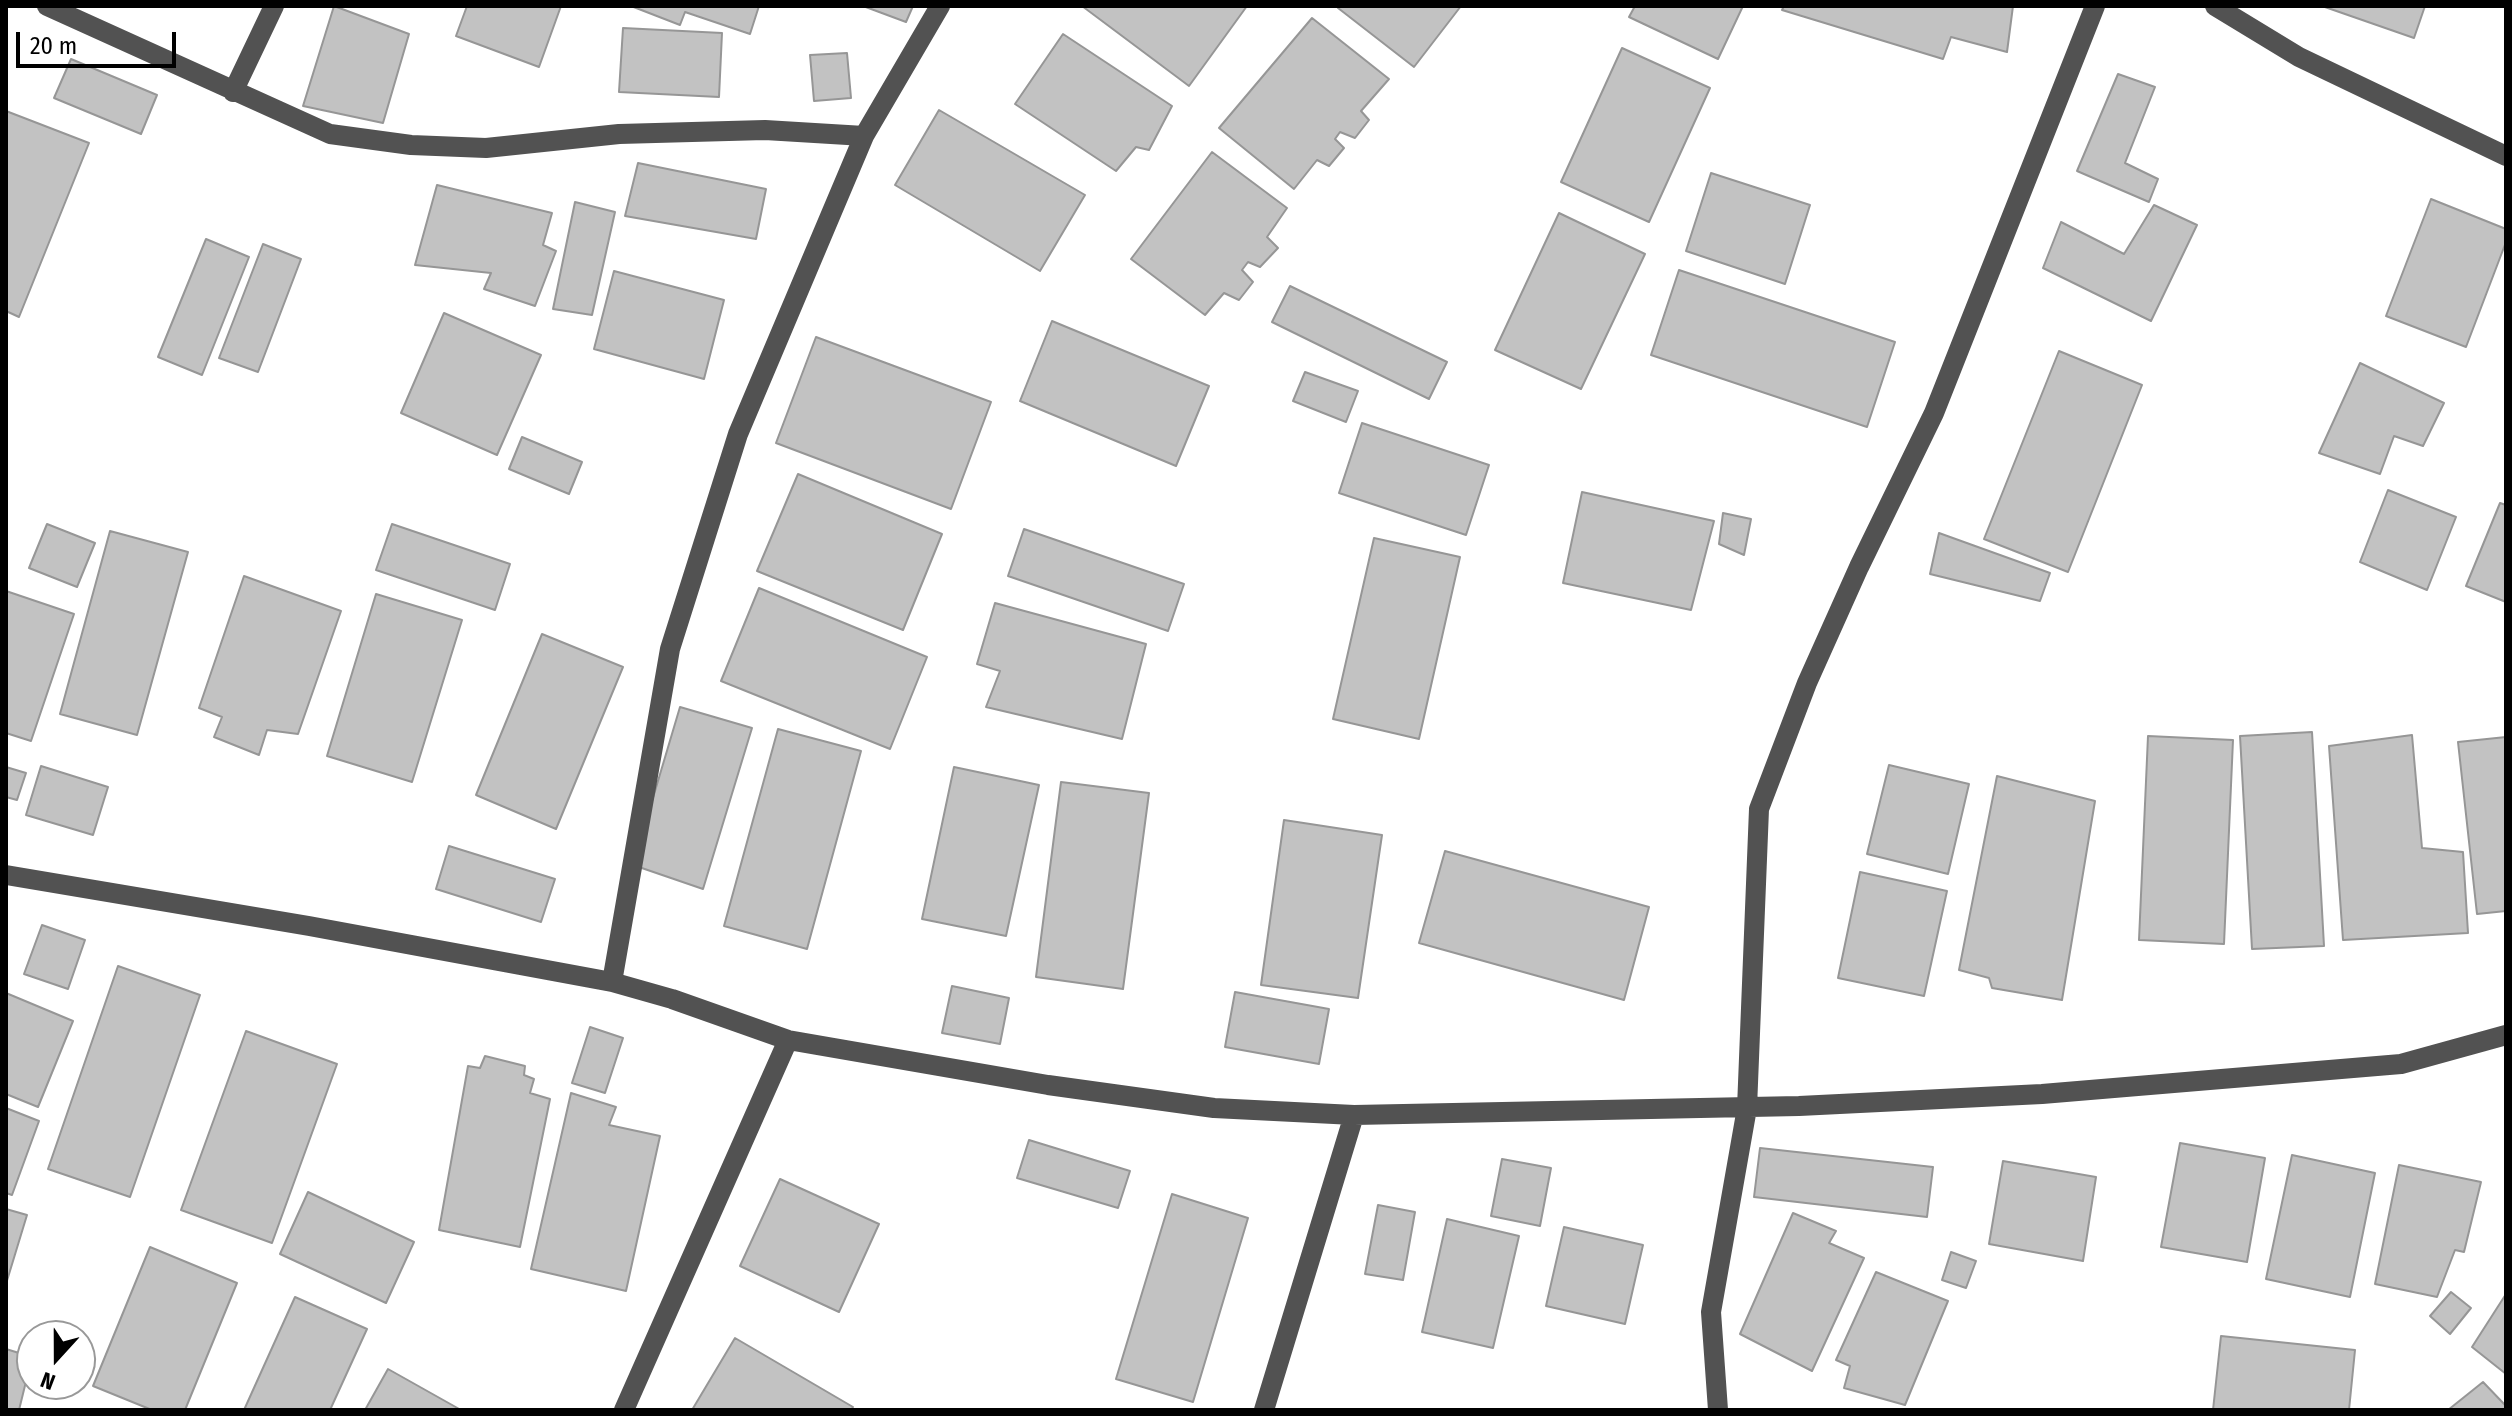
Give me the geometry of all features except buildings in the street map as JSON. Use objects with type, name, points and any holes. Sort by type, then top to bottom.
[{"type":"street","points":[[47,6],[330,134],[411,145],[486,148],[619,134],[765,130],[864,136]]},
{"type":"street","points":[[233,92],[274,6]]},
{"type":"street","points":[[612,982],[670,649],[738,434],[864,136],[940,6]]},
{"type":"street","points":[[1718,1410],[1711,1312],[1747,1108],[1759,809],[1807,683],[1934,413],[2095,6]]},
{"type":"street","points":[[2215,6],[2299,57],[2506,156]]},
{"type":"street","points":[[6,875],[309,926],[612,982],[672,999],[788,1040],[1048,1085],[1199,1106],[1354,1115],[1747,1108],[2042,1094],[2401,1064],[2506,1035]]},
{"type":"street","points":[[624,1410],[788,1040]]},
{"type":"street","points":[[1264,1410],[1354,1115]]}]
